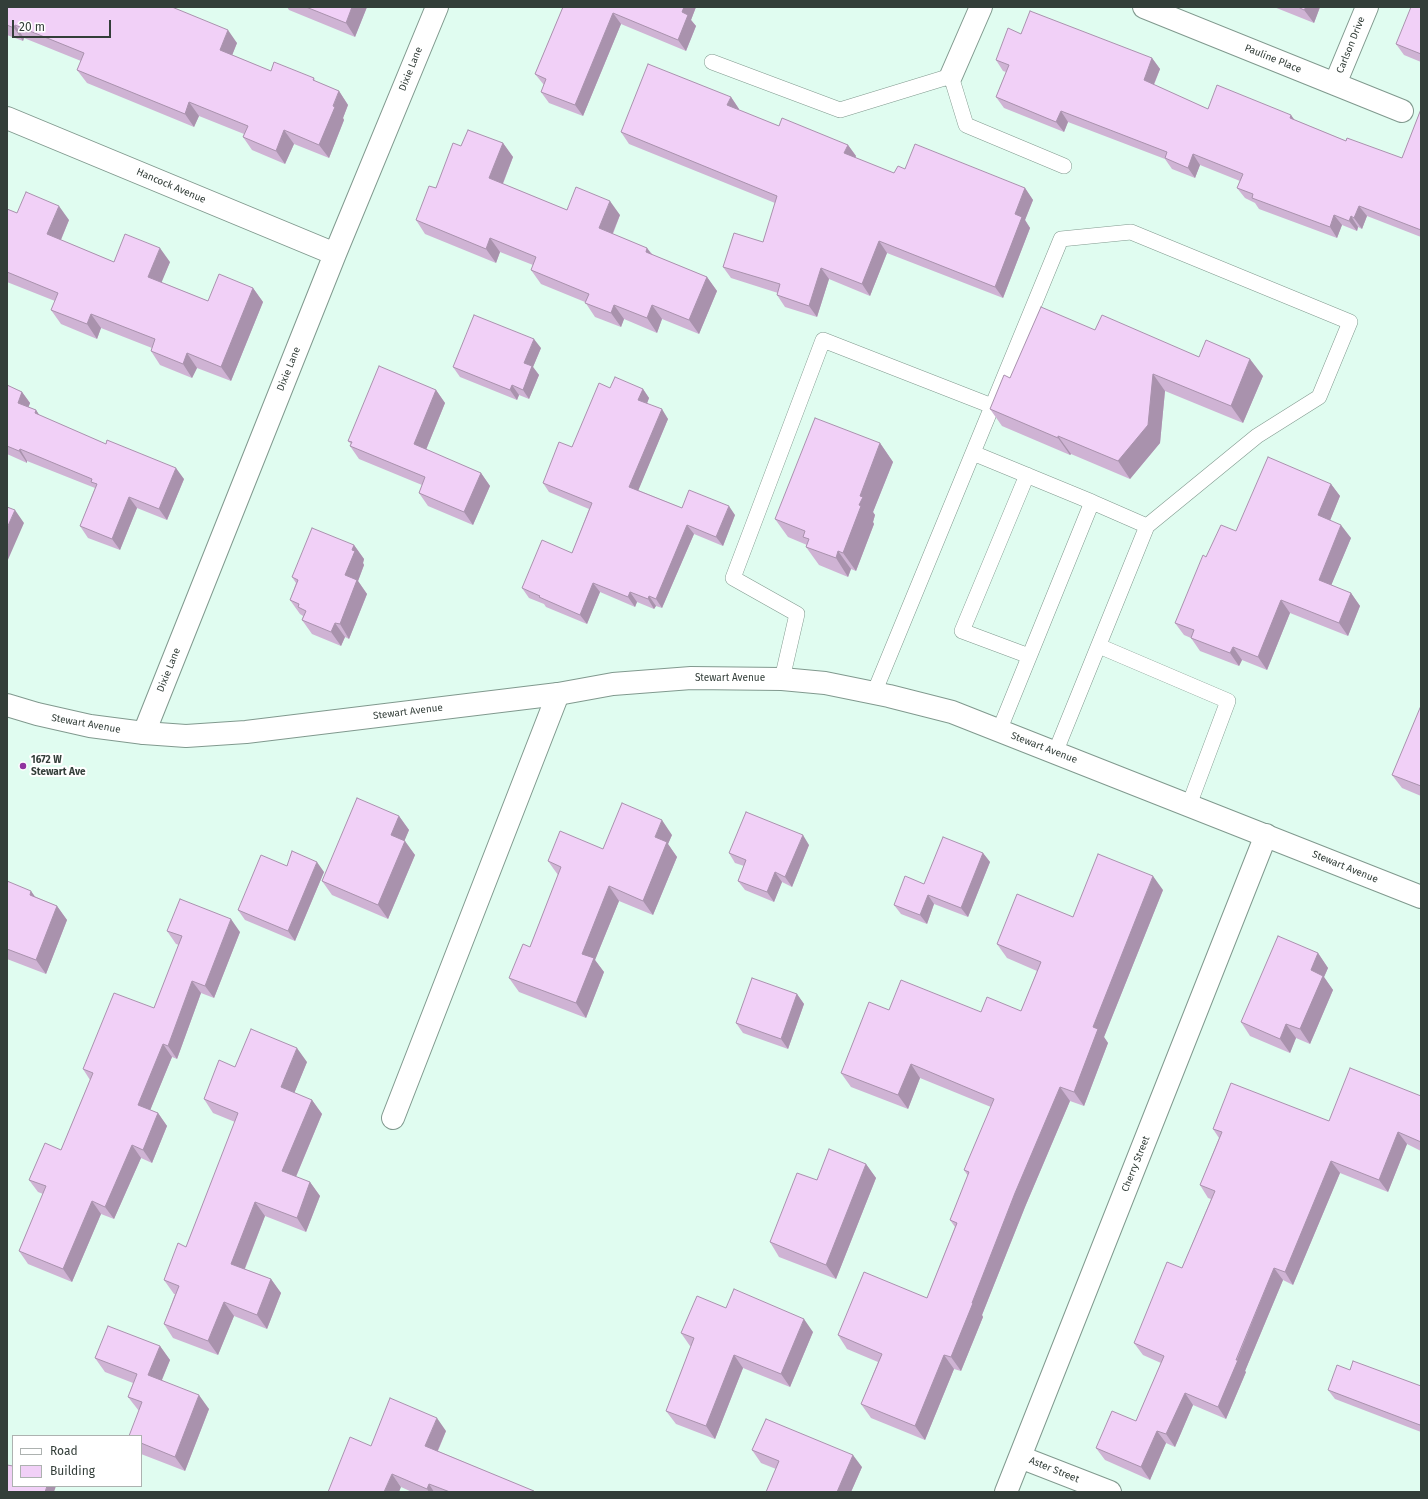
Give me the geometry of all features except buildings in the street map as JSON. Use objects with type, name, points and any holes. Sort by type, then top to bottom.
[{"type":"street","name":"Dixie Lane","points":[[144,733],[335,254],[437,7]]},
{"type":"street","points":[[951,76],[981,7]]},
{"type":"street","name":"Pauline Place","points":[[1144,7],[1402,111]]},
{"type":"street","name":"Carlson Drive","points":[[1335,84],[1367,7]]},
{"type":"street","name":"Hancock Avenue","points":[[7,118],[335,254]]},
{"type":"street","name":"Stewart Avenue","points":[[7,705],[37,714],[90,726],[144,733],[186,736],[246,732],[558,694],[613,684],[691,678],[782,678],[825,683],[952,712],[1421,897]]},
{"type":"street","points":[[393,1118],[558,694]]},
{"type":"street","name":"Cherry Street","points":[[1006,1492],[1266,835]]},
{"type":"street","name":"Aster Street","points":[[1020,1457],[1110,1492]]},
{"type":"lane","points":[[712,62],[840,110],[951,76],[966,125],[1064,166]]},
{"type":"lane","points":[[874,693],[1061,239],[1131,232],[1350,322],[1319,397],[1257,436],[1147,526],[1055,753]]},
{"type":"lane","points":[[782,678],[797,614],[733,578],[823,340],[992,406]]},
{"type":"lane","points":[[973,453],[1147,526]]},
{"type":"lane","points":[[1027,475],[962,631],[1030,656]]},
{"type":"lane","points":[[999,731],[1092,502]]},
{"type":"lane","points":[[1099,646],[1228,700],[1189,805]]},
{"type":"place","name":"1672 W Stewart Ave","points":[[23,766]]}]
